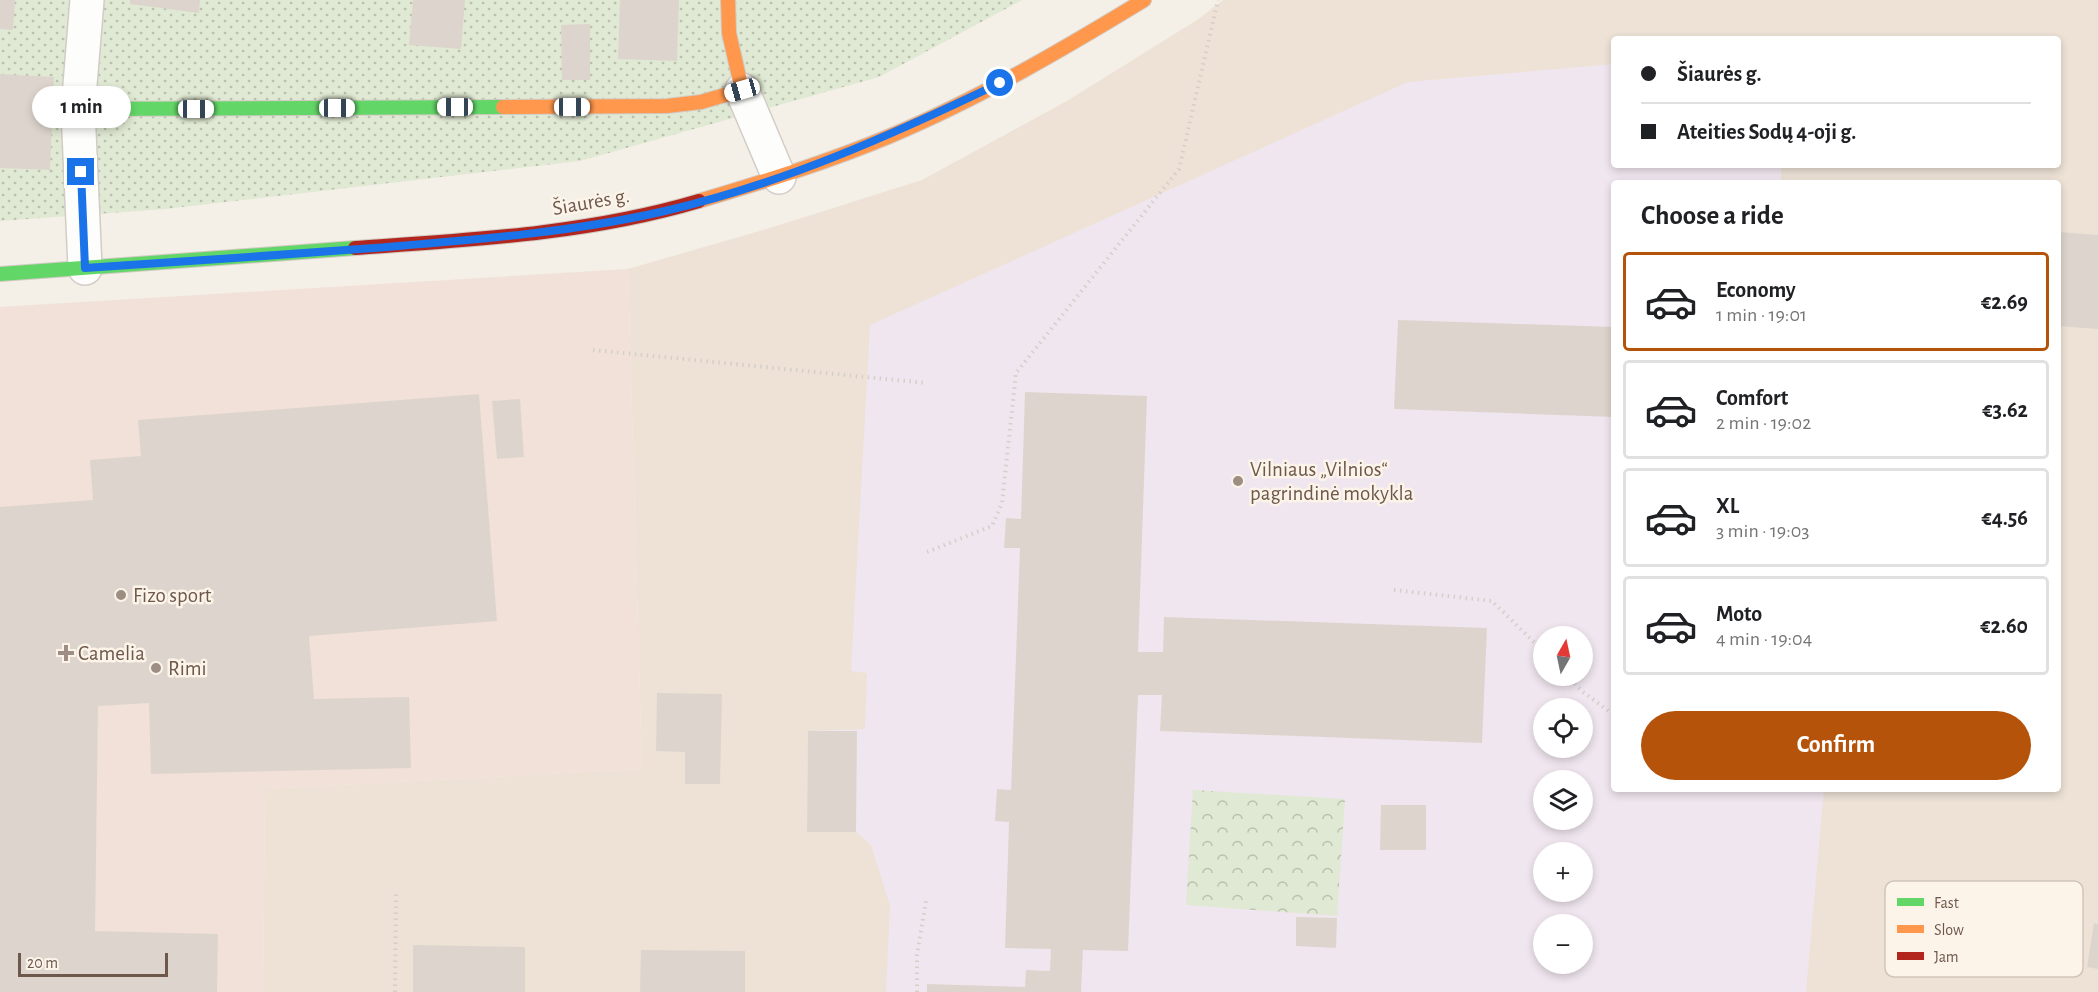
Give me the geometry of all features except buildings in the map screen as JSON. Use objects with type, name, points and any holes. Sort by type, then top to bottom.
[{"type":"main road","points":[[78,110],[666,106],[701,102],[742,90],[729,33],[728,0]]},
{"type":"main road","name":"Šiaurės g.","points":[[0,274],[453,242],[559,230],[665,211],[779,177],[890,136],[1036,65],[1144,0]]},
{"type":"street","points":[[85,268],[78,110],[87,0]]},
{"type":"street","points":[[742,90],[779,177]]},
{"type":"path","points":[[927,552],[992,526],[1002,502],[1016,373],[1179,169],[1218,0]]},
{"type":"path","points":[[593,350],[926,383]]},
{"type":"path","points":[[1394,590],[1492,601],[1533,641]]},
{"type":"path","points":[[1579,686],[1611,712]]},
{"type":"path","points":[[396,894],[396,992]]},
{"type":"path","points":[[917,992],[917,955],[926,901]]},
{"type":"shaded area","name":"Vilniaus „Vilnios“ pagrindinė mokykla","points":[[1223,0],[2098,0],[2098,992],[263,992],[265,789],[642,769],[628,269],[770,228],[922,180],[1067,101],[1197,20]]},
{"type":"shaded area","name":"Vilniaus „Vilnios“ pagrindinė mokykla","points":[[1611,64],[1611,168],[1781,168],[1781,180],[1611,180],[1611,792],[1824,792],[1806,992],[886,992],[890,906],[871,845],[856,832],[807,832],[808,731],[865,729],[867,673],[851,671],[870,325],[1408,82]]},
{"type":"shaded area","points":[[628,269],[642,769],[265,789],[263,992],[0,992],[0,307]]},
{"type":"green space","points":[[0,0],[1022,0],[879,77],[580,161],[165,209],[0,221]]},
{"type":"green space","points":[[1193,790],[1345,799],[1337,916],[1186,905]]},
{"type":"traffic: fast","points":[[78,109],[503,107]]},
{"type":"traffic: fast","points":[[0,274],[355,248]]},
{"type":"traffic: slow","points":[[503,107],[667,106],[701,102],[742,90],[729,33],[728,0]]},
{"type":"traffic: slow","points":[[699,201],[819,163],[923,122],[1019,73],[1144,0]]},
{"type":"traffic: jam","points":[[355,248],[485,238],[572,228],[615,221],[699,201]]},
{"type":"place","name":"Vilniaus „Vilnios“ pagrindinė mokykla","points":[[1238,481]]},
{"type":"place","name":"Fizo sport","points":[[121,595]]},
{"type":"place","name":"Camelia","points":[[66,653]]},
{"type":"place","name":"Rimi","points":[[156,668]]},
{"type":"route","points":[[81,172],[85,268],[453,242],[580,227],[665,211],[721,195],[779,177],[890,136],[1000,83]]}]
